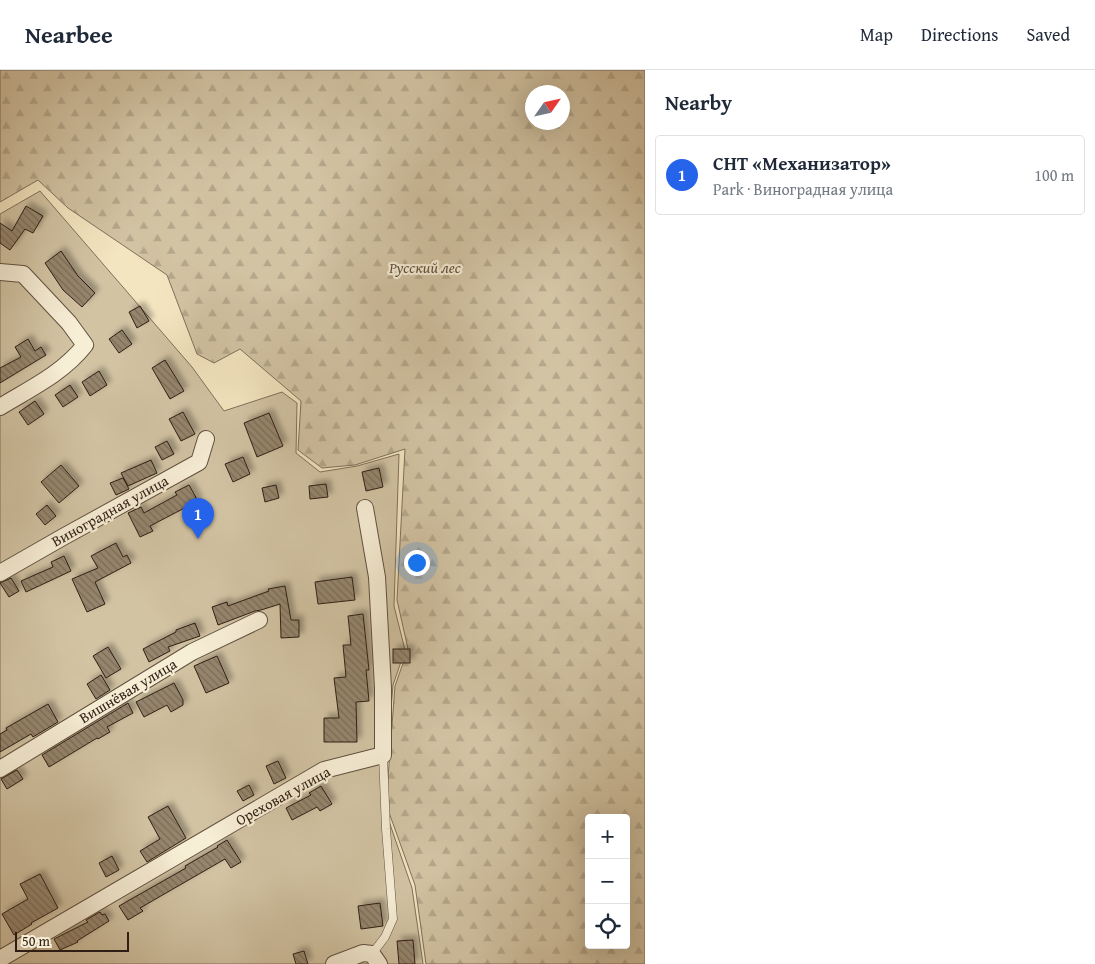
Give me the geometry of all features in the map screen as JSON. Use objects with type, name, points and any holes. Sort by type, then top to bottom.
[{"type":"street","points":[[0,272],[24,274],[69,323],[85,345],[74,358],[53,376],[0,407]]},
{"type":"street","name":"Виноградная улица","points":[[0,573],[199,462],[206,439]]},
{"type":"street","points":[[365,508],[377,577],[383,688],[383,755]]},
{"type":"street","name":"Вишнёвая улица","points":[[0,769],[192,652],[259,620]]},
{"type":"street","name":"Ореховая улица","points":[[0,959],[324,770],[383,755]]},
{"type":"street","points":[[334,964],[363,953],[376,960]]},
{"type":"lane","points":[[376,960],[392,919],[383,755]]},
{"type":"green space","name":"Русский лес","points":[[0,70],[645,70],[645,964],[426,964],[415,885],[386,804],[395,686],[408,649],[397,600],[405,449],[355,465],[322,468],[298,450],[301,401],[240,349],[214,363],[197,354],[167,275],[68,208],[38,180],[0,202]]},
{"type":"green space","points":[[40,191],[192,367],[224,411],[282,392],[297,403],[296,453],[320,472],[357,466],[399,454],[394,606],[405,650],[393,685],[383,804],[412,888],[423,964],[0,964],[0,214]]},
{"type":"building","points":[[26,206],[43,216],[33,233],[25,229],[10,250],[0,243],[0,223],[12,231]]},
{"type":"building","points":[[61,251],[78,276],[95,293],[82,307],[63,290],[45,263]]},
{"type":"building","points":[[140,306],[149,321],[137,328],[129,312]]},
{"type":"building","points":[[122,330],[132,344],[119,353],[109,339]]},
{"type":"building","points":[[28,339],[35,351],[41,347],[46,355],[0,383],[0,368],[21,357],[15,347]]},
{"type":"building","points":[[165,360],[184,391],[170,399],[152,368]]},
{"type":"building","points":[[99,371],[107,385],[90,396],[82,382]]},
{"type":"building","points":[[70,385],[78,397],[63,407],[55,395]]},
{"type":"building","points":[[35,401],[44,414],[28,425],[19,412]]},
{"type":"building","points":[[183,412],[195,434],[181,441],[169,419]]},
{"type":"building","points":[[269,413],[283,446],[257,457],[244,423]]},
{"type":"building","points":[[167,441],[174,454],[162,460],[155,447]]},
{"type":"building","points":[[243,457],[250,474],[233,482],[225,464]]},
{"type":"building","points":[[151,460],[157,473],[128,486],[121,473]]},
{"type":"building","points":[[61,465],[79,486],[59,503],[41,482]]},
{"type":"building","points":[[379,468],[383,487],[366,491],[362,472]]},
{"type":"building","points":[[123,478],[129,489],[116,495],[110,483]]},
{"type":"building","points":[[326,484],[328,497],[310,499],[309,486]]},
{"type":"building","points":[[189,485],[198,501],[150,526],[153,531],[140,537],[128,513],[141,507],[144,513],[177,495],[175,492]]},
{"type":"building","points":[[276,485],[279,498],[265,502],[262,488]]},
{"type":"building","points":[[47,505],[56,516],[45,525],[36,514]]},
{"type":"building","points":[[116,543],[123,557],[127,555],[131,563],[95,582],[105,604],[87,612],[72,579],[98,568],[91,556]]},
{"type":"building","points":[[64,556],[71,571],[26,592],[21,581],[53,567],[51,562]]},
{"type":"building","points":[[352,577],[355,600],[318,604],[315,582]]},
{"type":"building","points":[[11,578],[19,591],[9,597],[0,583]]},
{"type":"building","points":[[285,586],[291,620],[299,620],[299,637],[281,638],[280,604],[218,625],[212,607],[227,602],[228,606],[269,591],[268,589]]},
{"type":"building","points":[[363,614],[369,670],[366,670],[369,701],[356,702],[357,742],[324,742],[324,718],[339,718],[334,678],[346,677],[343,645],[351,645],[348,616]]},
{"type":"building","points":[[195,623],[200,636],[168,647],[170,651],[149,662],[143,649],[176,632],[176,630]]},
{"type":"building","points":[[108,647],[121,669],[106,678],[93,656]]},
{"type":"building","points":[[393,649],[410,649],[410,663],[393,663]]},
{"type":"building","points":[[217,656],[229,683],[206,693],[194,666]]},
{"type":"building","points":[[101,675],[110,690],[96,699],[87,684]]},
{"type":"building","points":[[174,683],[183,700],[183,705],[171,712],[167,705],[144,717],[136,702]]},
{"type":"building","points":[[128,703],[133,713],[107,727],[110,732],[49,767],[42,755]]},
{"type":"building","points":[[48,704],[58,722],[33,737],[31,734],[0,752],[0,734],[7,730],[6,728]]},
{"type":"building","points":[[278,761],[286,778],[274,784],[266,766]]},
{"type":"building","points":[[17,770],[23,779],[7,789],[1,779]]},
{"type":"building","points":[[249,785],[254,795],[243,801],[237,791]]},
{"type":"building","points":[[321,786],[332,804],[320,811],[317,807],[292,820],[286,808],[311,795],[309,793]]},
{"type":"building","points":[[168,806],[186,838],[147,862],[140,851],[160,839],[148,817]]},
{"type":"building","points":[[227,840],[241,862],[231,868],[225,859],[140,908],[143,911],[128,920],[119,906],[186,868],[185,866]]},
{"type":"building","points":[[112,856],[119,870],[106,877],[99,863]]},
{"type":"building","points":[[40,874],[58,908],[14,935],[2,914],[28,899],[20,884]]},
{"type":"building","points":[[380,903],[383,926],[361,929],[358,906]]},
{"type":"building","points":[[100,912],[102,915],[105,914],[109,921],[78,942],[60,950],[54,939],[88,922],[86,920]]},
{"type":"building","points":[[413,940],[415,964],[399,964],[397,941]]},
{"type":"building","points":[[304,951],[308,964],[296,964],[293,954]]},
{"type":"place","name":"СНТ «Механизатор»","points":[[198,539]]}]
